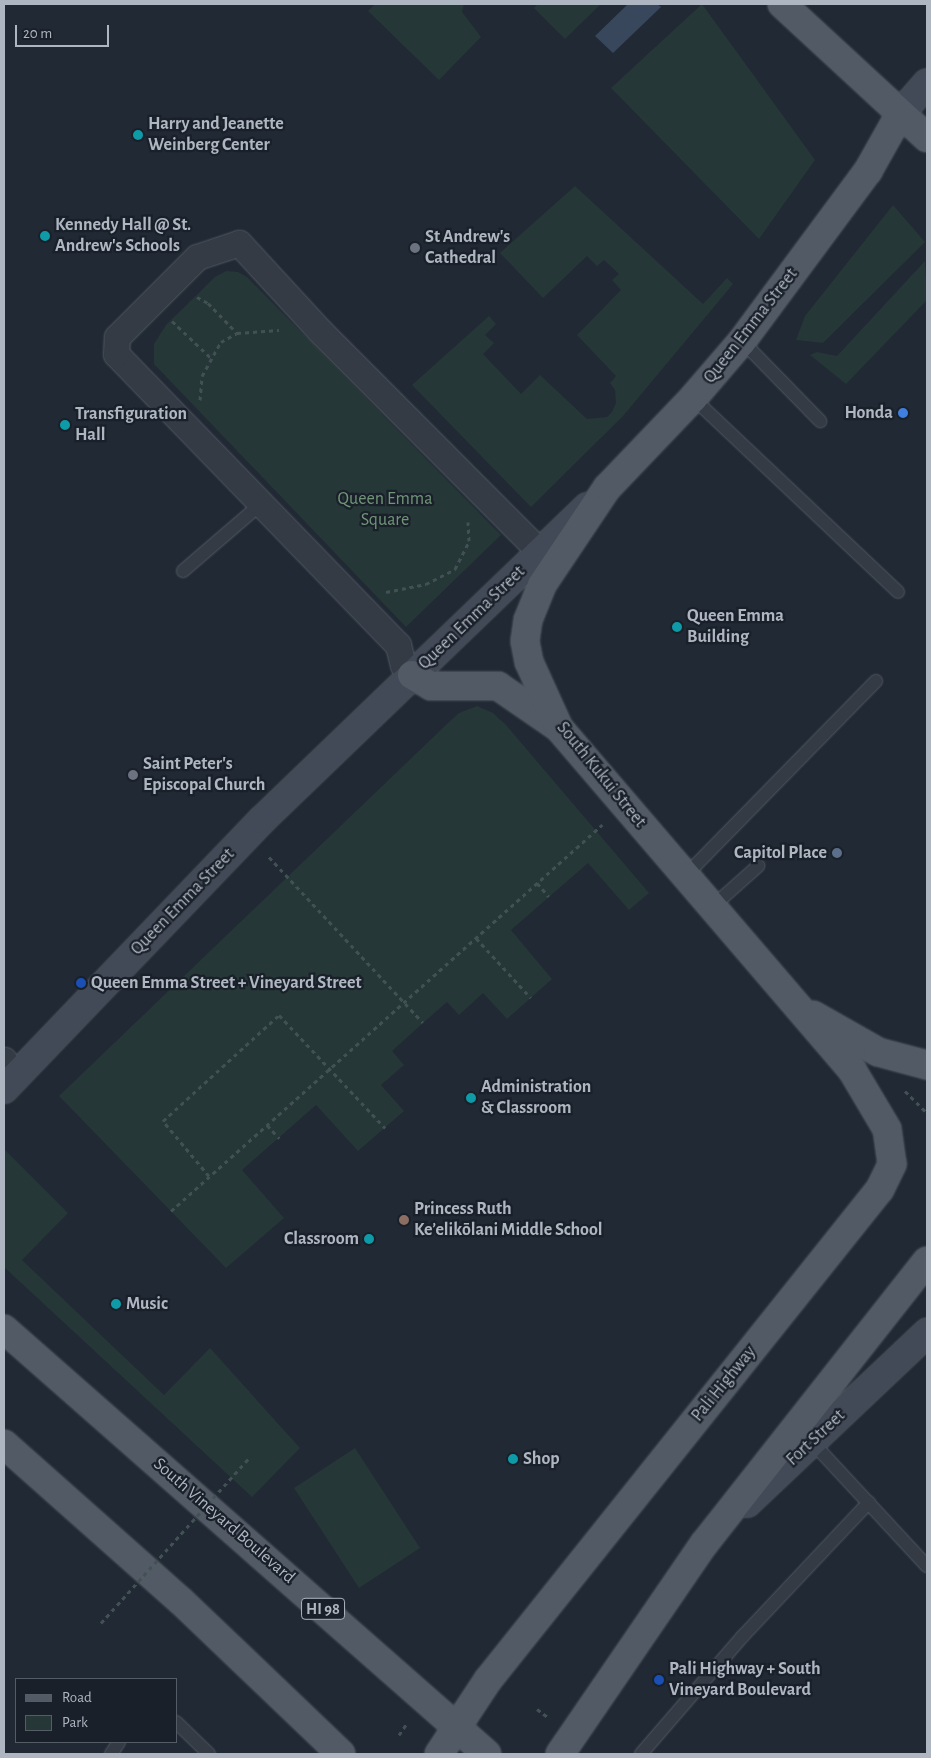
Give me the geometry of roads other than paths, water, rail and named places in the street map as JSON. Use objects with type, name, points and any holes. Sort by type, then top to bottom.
[{"type":"main road","points":[[782,4],[927,138]]},
{"type":"main road","name":"Queen Emma Street","points":[[607,488],[693,398],[742,342],[868,171],[900,114]]},
{"type":"main road","name":"South Kukui Street","points":[[607,488],[542,585],[528,620],[526,641],[529,662],[559,728],[797,1006]]},
{"type":"main road","points":[[412,676],[431,686],[498,686],[559,728]]},
{"type":"main road","points":[[797,1006],[878,1052],[927,1065]]},
{"type":"main road","name":"Pali Highway","points":[[439,1754],[488,1680],[888,1177],[892,1153],[881,1115],[852,1070],[797,1006]]},
{"type":"main road","points":[[560,1754],[704,1544],[927,1261]]},
{"type":"main road","name":"South Vineyard Boulevard","points":[[4,1329],[487,1754]]},
{"type":"main road","points":[[4,1444],[181,1601],[341,1754]]},
{"type":"street","points":[[900,114],[927,83]]},
{"type":"street","points":[[412,676],[403,665],[398,645],[116,354],[117,337],[197,257],[239,243],[320,332],[540,552]]},
{"type":"street","name":"Queen Emma Street","points":[[8,1075],[248,834],[607,488]]},
{"type":"street","name":"Fort Street","points":[[704,1544],[927,1333]]},
{"type":"lane","points":[[742,342],[820,421]]},
{"type":"lane","points":[[693,398],[898,592]]},
{"type":"lane","points":[[183,571],[261,504]]},
{"type":"lane","points":[[686,876],[876,681]]},
{"type":"lane","points":[[712,907],[758,866]]},
{"type":"lane","points":[[812,1442],[927,1566]]},
{"type":"lane","points":[[641,1754],[748,1630],[869,1502]]},
{"type":"lane","points":[[178,1724],[209,1754]]},
{"type":"lane","points":[[111,1754],[118,1743]]},
{"type":"water","points":[[628,4],[657,4],[661,7],[613,53],[595,36]]},
{"type":"place","name":"Harry and Jeanette Weinberg Center","points":[[138,135]]},
{"type":"place","name":"Kennedy Hall @ St. Andrew's Schools","points":[[45,236]]},
{"type":"place","name":"St Andrew's Cathedral","points":[[415,248]]},
{"type":"place","name":"Honda","points":[[903,413]]},
{"type":"place","name":"Transfiguration Hall","points":[[65,425]]},
{"type":"place","name":"Queen Emma Building","points":[[677,627]]},
{"type":"place","name":"Saint Peter's Episcopal Church","points":[[133,775]]},
{"type":"place","name":"Capitol Place","points":[[837,853]]},
{"type":"place","name":"Queen Emma Street + Vineyard Street","points":[[81,983]]},
{"type":"place","name":"Administration & Classroom","points":[[471,1098]]},
{"type":"place","name":"Princess Ruth Ke’elikōlani Middle School","points":[[404,1220]]},
{"type":"place","name":"Classroom","points":[[369,1239]]},
{"type":"place","name":"Music","points":[[116,1304]]},
{"type":"place","name":"Shop","points":[[513,1459]]},
{"type":"place","name":"Pali Highway + South Vineyard Boulevard","points":[[659,1680]]},
{"type":"park label","name":"Queen Emma Square","points":[[385,510]]}]
